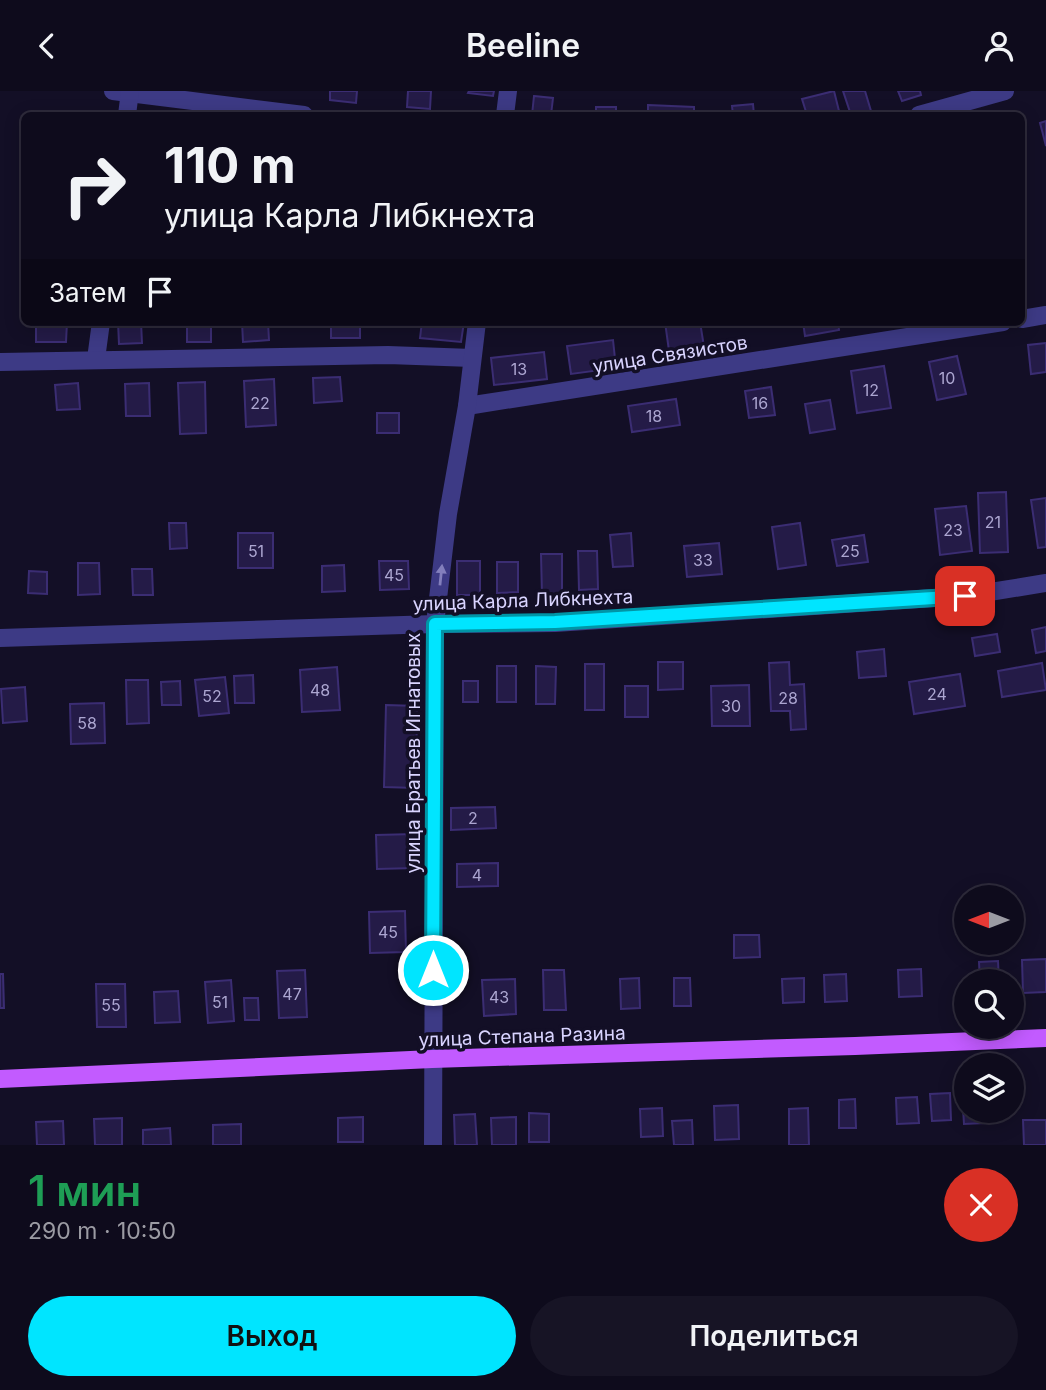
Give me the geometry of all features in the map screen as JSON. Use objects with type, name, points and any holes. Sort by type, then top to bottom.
[{"type":"main road","name":"улица Степана Разина","points":[[0,1079],[432,1059],[1046,1038]]},
{"type":"street","points":[[505,112],[508,91]]},
{"type":"street","points":[[930,112],[1005,91]]},
{"type":"street","points":[[127,112],[124,92],[276,112]]},
{"type":"street","points":[[1025,318],[1046,315]]},
{"type":"street","points":[[96,359],[100,326]]},
{"type":"street","name":"улица Братьев Игнатовых","points":[[433,1145],[435,624],[448,514],[467,406],[476,326]]},
{"type":"street","name":"улица Связистов","points":[[467,406],[977,326]]},
{"type":"street","points":[[0,362],[388,355],[472,358]]},
{"type":"street","name":"улица Карла Либкнехта","points":[[0,638],[555,622],[965,596],[1046,583]]},
{"type":"building","points":[[330,91],[357,91],[356,103],[330,100]]},
{"type":"building","points":[[408,91],[431,91],[430,109],[407,107]]},
{"type":"building","points":[[494,91],[493,96],[468,93]]},
{"type":"building","points":[[834,91],[839,112],[806,112],[802,99]]},
{"type":"building","points":[[843,91],[865,91],[871,111],[850,112]]},
{"type":"building","points":[[898,91],[920,91],[921,95],[902,101]]},
{"type":"building","points":[[534,96],[553,98],[551,112],[532,112]]},
{"type":"building","points":[[753,104],[754,112],[733,112],[732,106]]},
{"type":"building","points":[[648,105],[694,107],[694,112],[648,112]]},
{"type":"building","points":[[596,107],[616,107],[616,112],[596,112]]},
{"type":"building","points":[[1046,121],[1046,146],[1040,123]]},
{"type":"building","points":[[36,326],[67,326],[66,342],[36,342]]},
{"type":"building","points":[[118,326],[141,326],[142,343],[119,344]]},
{"type":"building","points":[[187,326],[211,326],[211,342],[187,342]]},
{"type":"building","points":[[242,326],[268,326],[269,340],[243,342]]},
{"type":"building","points":[[331,326],[360,326],[360,338],[331,338]]},
{"type":"building","points":[[422,326],[463,326],[461,342],[420,338]]},
{"type":"building","points":[[666,326],[701,326],[705,353],[670,358]]},
{"type":"building","points":[[804,326],[838,326],[839,330],[805,336]]},
{"type":"building","points":[[613,340],[616,368],[571,374],[567,346]]},
{"type":"building","points":[[1046,343],[1046,372],[1031,374],[1028,345]]},
{"type":"building","points":[[544,352],[547,379],[494,385],[491,358]]},
{"type":"building","points":[[957,356],[966,394],[937,400],[929,362]]},
{"type":"building","points":[[884,366],[891,408],[857,413],[851,371]]},
{"type":"building","points":[[340,377],[342,401],[314,403],[313,378]]},
{"type":"building","points":[[274,379],[276,425],[246,427],[244,381]]},
{"type":"building","points":[[205,382],[206,433],[180,434],[178,383]]},
{"type":"building","points":[[78,383],[80,409],[57,410],[55,385]]},
{"type":"building","points":[[149,383],[150,416],[126,416],[125,384]]},
{"type":"building","points":[[771,387],[775,415],[749,418],[745,391]]},
{"type":"building","points":[[676,399],[680,425],[632,432],[628,406]]},
{"type":"building","points":[[830,400],[835,429],[810,433],[805,404]]},
{"type":"building","points":[[377,413],[399,413],[399,433],[377,433]]},
{"type":"building","points":[[1006,492],[1008,552],[980,553],[978,493]]},
{"type":"building","points":[[1046,498],[1046,547],[1038,548],[1031,500]]},
{"type":"building","points":[[966,506],[972,551],[940,555],[935,509]]},
{"type":"building","points":[[169,523],[186,523],[187,548],[170,549]]},
{"type":"building","points":[[800,523],[806,565],[778,569],[772,527]]},
{"type":"building","points":[[238,533],[273,533],[273,568],[238,568]]},
{"type":"building","points":[[631,533],[633,566],[613,567],[610,535]]},
{"type":"building","points":[[864,535],[868,562],[837,566],[832,540]]},
{"type":"building","points":[[719,543],[722,574],[687,577],[684,546]]},
{"type":"building","points":[[578,551],[597,551],[598,589],[579,590]]},
{"type":"building","points":[[541,554],[562,554],[562,594],[542,595]]},
{"type":"building","points":[[379,561],[408,561],[409,589],[380,590]]},
{"type":"building","points":[[457,561],[480,561],[480,595],[457,595]]},
{"type":"building","points":[[497,562],[518,562],[518,592],[497,593]]},
{"type":"building","points":[[78,563],[99,563],[100,594],[78,595]]},
{"type":"building","points":[[344,565],[345,591],[322,592],[322,566]]},
{"type":"building","points":[[132,569],[152,569],[153,595],[133,595]]},
{"type":"building","points":[[29,571],[47,572],[47,594],[28,593]]},
{"type":"building","points":[[1046,627],[1046,651],[1036,653],[1032,630]]},
{"type":"building","points":[[997,634],[1000,652],[975,656],[972,638]]},
{"type":"building","points":[[884,649],[886,676],[859,678],[857,652]]},
{"type":"building","points":[[658,662],[683,662],[683,689],[658,690]]},
{"type":"building","points":[[789,662],[790,685],[804,684],[806,729],[791,730],[790,711],[771,711],[769,663]]},
{"type":"building","points":[[1042,663],[1046,690],[1002,697],[998,671]]},
{"type":"building","points":[[585,664],[604,664],[604,710],[585,710]]},
{"type":"building","points":[[497,666],[516,666],[516,702],[497,702]]},
{"type":"building","points":[[536,666],[556,667],[555,704],[536,704]]},
{"type":"building","points":[[337,667],[340,710],[302,712],[300,670]]},
{"type":"building","points":[[960,674],[965,706],[914,714],[909,682]]},
{"type":"building","points":[[253,675],[254,703],[235,703],[234,676]]},
{"type":"building","points":[[225,677],[229,713],[199,716],[195,680]]},
{"type":"building","points":[[126,680],[148,680],[149,723],[127,724]]},
{"type":"building","points":[[180,681],[181,705],[162,705],[161,682]]},
{"type":"building","points":[[463,681],[478,681],[478,702],[463,702]]},
{"type":"building","points":[[749,685],[750,726],[712,726],[711,686]]},
{"type":"building","points":[[625,686],[648,686],[648,717],[625,717]]},
{"type":"building","points":[[25,687],[27,721],[3,723],[1,689]]},
{"type":"building","points":[[104,703],[105,743],[71,744],[70,704]]},
{"type":"building","points":[[386,705],[417,706],[416,788],[384,787]]},
{"type":"building","points":[[495,807],[496,828],[451,830],[451,808]]},
{"type":"building","points":[[415,834],[416,868],[377,869],[376,835]]},
{"type":"building","points":[[498,863],[498,886],[457,887],[457,864]]},
{"type":"building","points":[[405,911],[406,952],[370,953],[369,912]]},
{"type":"building","points":[[734,935],[759,935],[760,957],[734,958]]},
{"type":"building","points":[[1046,959],[1046,992],[1024,993],[1022,960]]},
{"type":"building","points":[[998,961],[998,969],[979,969],[979,962]]},
{"type":"building","points":[[921,969],[922,996],[899,997],[898,970]]},
{"type":"building","points":[[305,970],[307,1017],[279,1018],[277,971]]},
{"type":"building","points":[[543,970],[564,970],[566,1010],[544,1010]]},
{"type":"building","points":[[0,974],[3,974],[4,1008],[0,1008]]},
{"type":"building","points":[[846,974],[847,1001],[825,1002],[824,975]]},
{"type":"building","points":[[639,978],[640,1008],[621,1009],[620,979]]},
{"type":"building","points":[[674,978],[690,978],[691,1006],[674,1006]]},
{"type":"building","points":[[804,978],[804,1002],[783,1003],[782,979]]},
{"type":"building","points":[[515,979],[516,1014],[484,1016],[482,980]]},
{"type":"building","points":[[231,980],[234,1021],[208,1023],[205,982]]},
{"type":"building","points":[[96,984],[125,984],[126,1027],[97,1027]]},
{"type":"building","points":[[178,991],[180,1022],[155,1023],[154,992]]},
{"type":"building","points":[[244,998],[258,998],[259,1020],[245,1020]]},
{"type":"building","points":[[950,1093],[951,1120],[932,1121],[930,1094]]},
{"type":"building","points":[[917,1097],[919,1123],[897,1124],[896,1098]]},
{"type":"building","points":[[855,1099],[856,1128],[839,1128],[839,1100]]},
{"type":"building","points":[[738,1105],[739,1139],[715,1140],[714,1106]]},
{"type":"building","points":[[662,1108],[663,1136],[641,1137],[640,1109]]},
{"type":"building","points":[[808,1108],[809,1145],[789,1145],[789,1109]]},
{"type":"building","points":[[529,1113],[549,1114],[549,1142],[529,1142]]},
{"type":"building","points":[[475,1114],[477,1145],[455,1145],[454,1115]]},
{"type":"building","points":[[363,1117],[363,1142],[338,1142],[338,1118]]},
{"type":"building","points":[[516,1117],[516,1145],[492,1145],[491,1118]]},
{"type":"building","points":[[122,1118],[122,1145],[95,1145],[94,1119]]},
{"type":"building","points":[[692,1120],[693,1145],[674,1145],[672,1121]]},
{"type":"building","points":[[1024,1120],[1046,1120],[1046,1145],[1024,1145]]},
{"type":"building","points":[[63,1121],[64,1145],[37,1145],[36,1122]]},
{"type":"building","points":[[241,1124],[241,1145],[213,1145],[213,1125]]},
{"type":"building","points":[[170,1128],[171,1145],[143,1145],[143,1130]]},
{"type":"route","points":[[433,970],[435,624],[555,622],[965,596]]}]
